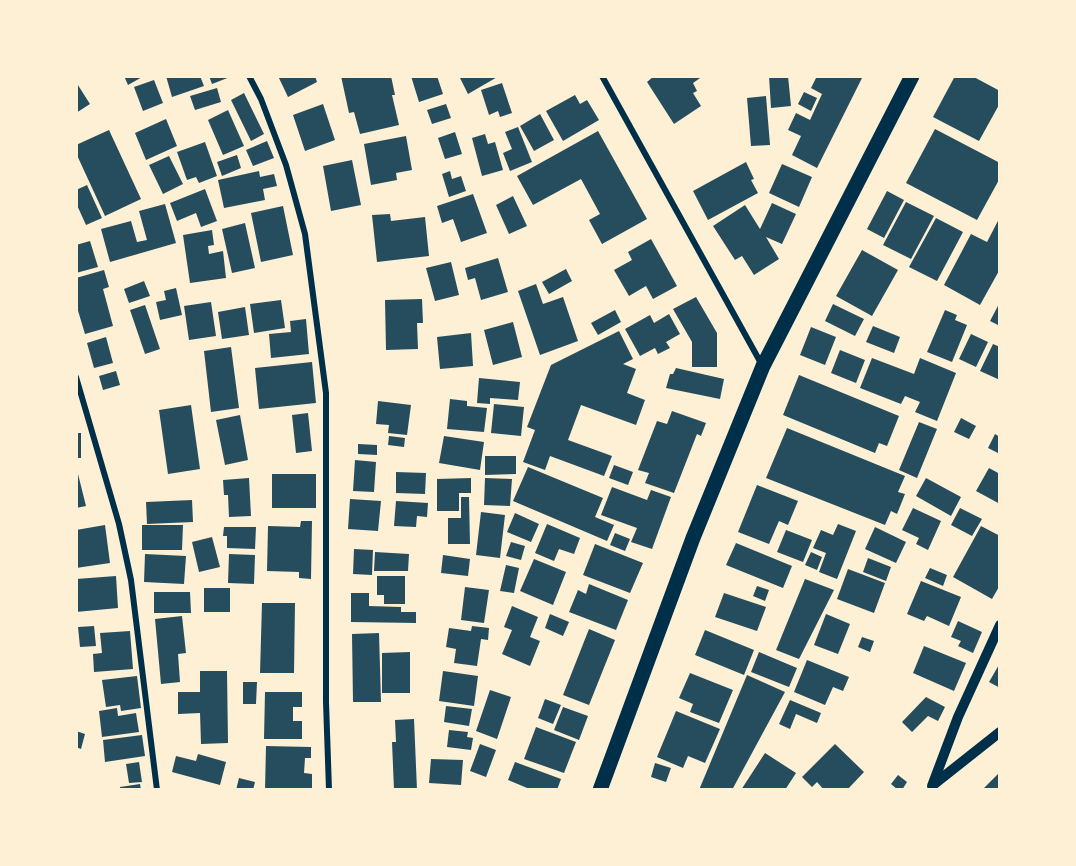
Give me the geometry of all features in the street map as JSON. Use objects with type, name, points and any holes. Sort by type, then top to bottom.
[{"type":"main road","points":[[600,789],[693,538],[762,366],[912,76]]},
{"type":"street","points":[[249,76],[261,99],[286,165],[305,234],[326,393],[326,702],[329,789]]},
{"type":"street","points":[[602,76],[762,366]]},
{"type":"street","points":[[76,377],[119,524],[131,580],[157,789]]},
{"type":"street","points":[[930,788],[958,717],[999,625]]},
{"type":"street","points":[[930,788],[999,732]]},
{"type":"building","points":[[124,76],[144,76],[128,85]]},
{"type":"building","points":[[166,76],[200,76],[204,86],[172,97]]},
{"type":"building","points":[[209,76],[230,76],[230,77],[212,84]]},
{"type":"building","points":[[278,76],[315,76],[317,82],[288,97]]},
{"type":"building","points":[[341,76],[391,76],[395,95],[392,95],[399,125],[360,134],[354,112],[349,113]]},
{"type":"building","points":[[411,76],[437,76],[443,94],[419,102]]},
{"type":"building","points":[[459,76],[499,76],[468,94]]},
{"type":"building","points":[[654,76],[703,76],[693,83],[697,91],[693,93],[701,106],[674,124],[647,82]]},
{"type":"building","points":[[769,76],[788,76],[791,106],[771,108]]},
{"type":"building","points":[[817,76],[863,76],[817,168],[792,155],[801,136],[788,130],[796,113],[810,120],[822,94],[811,88]]},
{"type":"building","points":[[955,76],[972,76],[1000,91],[1000,103],[979,141],[933,117]]},
{"type":"building","points":[[154,80],[163,103],[143,111],[134,87]]},
{"type":"building","points":[[76,82],[90,104],[76,113]]},
{"type":"building","points":[[502,83],[512,113],[500,117],[498,111],[489,115],[481,90]]},
{"type":"building","points":[[217,88],[221,102],[195,110],[190,96]]},
{"type":"building","points":[[804,92],[817,98],[811,111],[798,104]]},
{"type":"building","points":[[244,93],[264,134],[251,141],[231,100]]},
{"type":"building","points":[[575,95],[580,104],[587,100],[599,120],[563,141],[546,111]]},
{"type":"building","points":[[766,96],[770,145],[751,146],[747,98]]},
{"type":"building","points":[[323,104],[335,140],[305,151],[293,115]]},
{"type":"building","points":[[446,104],[451,118],[432,124],[427,110]]},
{"type":"building","points":[[228,110],[244,146],[223,155],[208,120]]},
{"type":"building","points":[[540,114],[554,140],[534,151],[520,126]]},
{"type":"building","points":[[166,119],[177,146],[146,160],[135,133]]},
{"type":"building","points":[[518,127],[532,162],[510,171],[503,153],[512,149],[505,132]]},
{"type":"building","points":[[935,129],[1000,163],[1000,178],[977,220],[906,183]]},
{"type":"building","points":[[109,130],[141,199],[105,216],[76,153],[76,145]]},
{"type":"building","points":[[598,131],[647,219],[602,244],[589,220],[600,214],[581,179],[533,205],[517,176]]},
{"type":"building","points":[[455,132],[462,154],[445,159],[438,138]]},
{"type":"building","points":[[485,134],[488,144],[495,142],[503,170],[482,176],[472,138]]},
{"type":"building","points":[[406,136],[412,170],[396,173],[397,180],[371,185],[364,144]]},
{"type":"building","points":[[267,141],[274,158],[253,166],[246,150]]},
{"type":"building","points":[[205,142],[217,176],[199,183],[196,177],[187,180],[177,152]]},
{"type":"building","points":[[237,155],[241,168],[222,176],[217,162]]},
{"type":"building","points":[[169,156],[183,184],[163,194],[149,165]]},
{"type":"building","points":[[352,160],[361,205],[331,211],[323,166]]},
{"type":"building","points":[[746,162],[754,179],[751,180],[758,193],[708,220],[693,191]]},
{"type":"building","points":[[782,164],[812,177],[799,207],[769,193]]},
{"type":"building","points":[[259,171],[260,177],[274,174],[277,186],[263,189],[265,200],[224,208],[218,180]]},
{"type":"building","points":[[450,171],[452,179],[461,176],[466,191],[449,197],[442,174]]},
{"type":"building","points":[[87,185],[102,218],[86,225],[76,203],[76,190]]},
{"type":"building","points":[[205,189],[217,221],[201,227],[196,213],[177,221],[170,203]]},
{"type":"building","points":[[887,191],[904,200],[884,238],[867,229]]},
{"type":"building","points":[[473,194],[487,233],[461,242],[453,219],[442,223],[437,206]]},
{"type":"building","points":[[513,196],[527,226],[509,234],[496,205]]},
{"type":"building","points":[[906,202],[934,216],[911,259],[883,245]]},
{"type":"building","points":[[772,203],[796,214],[782,244],[766,237],[779,259],[754,275],[742,256],[735,260],[713,226],[745,205],[760,229]]},
{"type":"building","points":[[165,204],[176,243],[110,262],[101,229],[131,221],[137,242],[147,240],[139,211]]},
{"type":"building","points":[[283,206],[293,255],[261,262],[251,213]]},
{"type":"building","points":[[390,214],[391,221],[425,217],[429,256],[377,262],[372,215]]},
{"type":"building","points":[[1000,217],[1000,269],[980,305],[944,285],[971,234],[987,242]]},
{"type":"building","points":[[936,218],[963,232],[937,281],[909,267]]},
{"type":"building","points":[[245,223],[255,268],[232,273],[222,229]]},
{"type":"building","points":[[212,230],[214,245],[208,246],[209,254],[223,251],[226,278],[190,283],[183,235]]},
{"type":"building","points":[[651,239],[677,286],[653,299],[646,286],[629,296],[614,270],[632,260],[628,252]]},
{"type":"building","points":[[90,241],[98,267],[76,273],[76,245]]},
{"type":"building","points":[[862,250],[898,270],[872,316],[836,296]]},
{"type":"building","points":[[498,258],[508,292],[481,300],[475,278],[468,280],[465,268]]},
{"type":"building","points":[[451,262],[459,295],[435,301],[426,268]]},
{"type":"building","points":[[566,269],[572,281],[549,294],[542,282]]},
{"type":"building","points":[[104,270],[109,287],[103,289],[113,326],[85,334],[76,304],[76,278]]},
{"type":"building","points":[[144,281],[150,296],[129,303],[124,289]]},
{"type":"building","points":[[536,284],[543,304],[563,297],[578,341],[540,355],[518,291]]},
{"type":"building","points":[[176,288],[182,315],[160,320],[156,302],[166,300],[164,291]]},
{"type":"building","points":[[696,297],[717,333],[717,367],[692,367],[692,342],[673,309]]},
{"type":"building","points":[[422,299],[423,323],[417,323],[418,349],[386,350],[385,300]]},
{"type":"building","points":[[281,300],[285,328],[254,333],[250,304]]},
{"type":"building","points":[[211,302],[216,336],[189,340],[184,306]]},
{"type":"building","points":[[1000,302],[1000,326],[990,321]]},
{"type":"building","points":[[833,304],[864,319],[855,336],[825,321]]},
{"type":"building","points":[[145,305],[160,349],[145,354],[130,310]]},
{"type":"building","points":[[245,307],[249,335],[222,339],[218,312]]},
{"type":"building","points":[[615,310],[621,322],[598,335],[591,323]]},
{"type":"building","points":[[945,310],[957,315],[955,320],[967,325],[952,362],[927,352]]},
{"type":"building","points":[[669,314],[680,334],[666,342],[670,348],[658,354],[655,348],[640,356],[625,329],[650,315],[654,323]]},
{"type":"building","points":[[306,319],[309,354],[271,358],[269,334],[291,332],[290,321]]},
{"type":"building","points":[[513,322],[522,357],[493,365],[484,330]]},
{"type":"building","points":[[873,326],[900,337],[894,353],[866,342]]},
{"type":"building","points":[[811,327],[836,337],[825,365],[800,355]]},
{"type":"building","points":[[619,331],[633,359],[623,364],[636,369],[627,393],[645,400],[636,425],[581,405],[568,440],[612,456],[604,476],[550,456],[545,470],[523,462],[535,430],[527,427],[551,365]]},
{"type":"building","points":[[471,333],[473,366],[440,369],[437,337]]},
{"type":"building","points":[[971,334],[988,342],[976,367],[959,359]]},
{"type":"building","points":[[106,337],[113,363],[94,368],[87,343]]},
{"type":"building","points":[[993,344],[1000,347],[1000,380],[980,371]]},
{"type":"building","points":[[231,347],[239,408],[211,412],[204,351]]},
{"type":"building","points":[[840,350],[865,360],[856,383],[831,373]]},
{"type":"building","points":[[872,358],[914,374],[920,358],[956,373],[937,421],[915,412],[920,402],[905,396],[901,404],[860,388]]},
{"type":"building","points":[[312,362],[316,403],[259,409],[255,368]]},
{"type":"building","points":[[676,368],[724,379],[720,399],[666,388],[670,374],[673,374]]},
{"type":"building","points":[[116,371],[120,385],[103,390],[99,376]]},
{"type":"building","points":[[799,375],[899,416],[887,446],[879,443],[875,453],[783,415]]},
{"type":"building","points":[[479,378],[520,382],[518,400],[490,398],[490,404],[477,403]]},
{"type":"building","points":[[450,399],[467,401],[467,406],[487,408],[484,432],[447,429]]},
{"type":"building","points":[[378,401],[411,405],[407,435],[388,433],[389,425],[376,424]]},
{"type":"building","points":[[494,404],[524,407],[521,436],[491,433]]},
{"type":"building","points":[[191,405],[200,469],[168,474],[159,410]]},
{"type":"building","points":[[672,411],[706,423],[701,436],[697,434],[674,493],[645,483],[649,473],[638,470],[657,421],[667,424]]},
{"type":"building","points":[[308,413],[312,451],[296,453],[292,415]]},
{"type":"building","points":[[240,415],[248,460],[225,465],[216,420]]},
{"type":"building","points":[[961,418],[976,426],[969,439],[954,432]]},
{"type":"building","points":[[919,422],[937,429],[917,478],[899,470]]},
{"type":"building","points":[[787,428],[905,476],[898,492],[905,494],[897,514],[891,511],[885,525],[766,478]]},
{"type":"building","points":[[76,433],[81,433],[81,458],[76,458]]},
{"type":"building","points":[[995,434],[1000,437],[1000,454],[988,448]]},
{"type":"building","points":[[389,436],[405,438],[404,447],[388,445]]},
{"type":"building","points":[[444,436],[484,442],[480,470],[439,463]]},
{"type":"building","points":[[358,444],[377,445],[377,455],[358,454]]},
{"type":"building","points":[[485,456],[516,456],[516,474],[485,475]]},
{"type":"building","points":[[355,460],[376,462],[374,492],[353,491]]},
{"type":"building","points":[[614,465],[633,472],[628,485],[609,478]]},
{"type":"building","points":[[528,467],[603,498],[595,517],[614,525],[607,541],[513,501]]},
{"type":"building","points":[[989,468],[1000,474],[1000,504],[976,491]]},
{"type":"building","points":[[76,471],[86,506],[76,508]]},
{"type":"building","points":[[396,472],[426,473],[425,494],[396,493]]},
{"type":"building","points":[[272,474],[316,474],[316,508],[272,508]]},
{"type":"building","points":[[249,478],[251,516],[229,517],[228,495],[224,495],[223,480]]},
{"type":"building","points":[[471,478],[471,493],[459,493],[459,511],[437,511],[437,479]]},
{"type":"building","points":[[485,478],[512,479],[510,506],[484,505]]},
{"type":"building","points":[[926,478],[961,497],[951,516],[916,496]]},
{"type":"building","points":[[757,485],[798,501],[788,525],[779,521],[769,544],[738,532]]},
{"type":"building","points":[[612,487],[647,500],[651,490],[671,497],[652,549],[631,542],[637,528],[601,515]]},
{"type":"building","points":[[461,497],[469,497],[470,544],[448,544],[448,518],[461,518]]},
{"type":"building","points":[[350,499],[381,501],[378,531],[348,529]]},
{"type":"building","points":[[192,500],[193,522],[147,524],[146,502]]},
{"type":"building","points":[[396,501],[428,503],[427,517],[417,516],[416,527],[394,526]]},
{"type":"building","points":[[913,508],[941,521],[928,550],[916,544],[919,538],[902,530]]},
{"type":"building","points":[[960,508],[982,519],[972,536],[951,525]]},
{"type":"building","points":[[481,512],[505,515],[500,558],[476,555]]},
{"type":"building","points":[[515,513],[539,524],[531,542],[507,532]]},
{"type":"building","points":[[301,521],[312,521],[311,579],[299,578],[299,572],[267,571],[268,526],[300,527]]},
{"type":"building","points":[[547,524],[580,538],[574,554],[559,549],[554,561],[535,553]]},
{"type":"building","points":[[838,524],[856,531],[837,579],[819,572],[826,553],[813,548],[821,530],[833,535]]},
{"type":"building","points":[[105,525],[110,563],[76,568],[76,530]]},
{"type":"building","points":[[142,525],[183,525],[182,550],[142,550]]},
{"type":"building","points":[[981,526],[1000,536],[1000,585],[992,599],[953,577]]},
{"type":"building","points":[[224,527],[256,527],[255,549],[227,548],[227,536],[223,536]]},
{"type":"building","points":[[875,527],[906,542],[896,563],[865,549]]},
{"type":"building","points":[[786,530],[812,540],[803,562],[777,552]]},
{"type":"building","points":[[615,533],[630,539],[625,551],[610,545]]},
{"type":"building","points":[[212,537],[220,567],[199,572],[192,542]]},
{"type":"building","points":[[511,542],[525,546],[521,560],[506,556]]},
{"type":"building","points":[[736,543],[792,566],[783,588],[726,565]]},
{"type":"building","points":[[595,544],[643,563],[630,593],[583,575]]},
{"type":"building","points":[[354,549],[373,550],[372,575],[353,574]]},
{"type":"building","points":[[375,552],[409,554],[408,571],[374,571]]},
{"type":"building","points":[[811,552],[822,557],[817,570],[805,565]]},
{"type":"building","points":[[145,554],[186,556],[184,584],[144,582]]},
{"type":"building","points":[[229,554],[255,555],[254,584],[228,583]]},
{"type":"building","points":[[443,555],[470,559],[468,576],[441,573]]},
{"type":"building","points":[[868,558],[891,567],[886,581],[863,572]]},
{"type":"building","points":[[534,559],[566,572],[553,605],[520,591]]},
{"type":"building","points":[[506,565],[519,568],[514,593],[500,591]]},
{"type":"building","points":[[930,568],[947,575],[943,586],[925,578]]},
{"type":"building","points":[[848,569],[885,583],[874,613],[837,599]]},
{"type":"building","points":[[116,576],[118,608],[76,612],[76,579]]},
{"type":"building","points":[[377,576],[405,576],[405,604],[384,604],[384,595],[377,595]]},
{"type":"building","points":[[805,579],[834,590],[799,659],[776,650]]},
{"type":"building","points":[[921,581],[961,597],[949,626],[927,616],[924,621],[907,614]]},
{"type":"building","points":[[589,584],[628,600],[616,630],[569,612],[578,590],[586,594]]},
{"type":"building","points":[[757,586],[769,590],[765,601],[753,596]]},
{"type":"building","points":[[465,587],[489,590],[484,623],[461,620]]},
{"type":"building","points":[[204,588],[230,588],[230,612],[204,612]]},
{"type":"building","points":[[154,592],[190,592],[191,613],[154,613]]},
{"type":"building","points":[[351,593],[369,593],[369,606],[401,607],[401,612],[416,612],[416,623],[351,622]]},
{"type":"building","points":[[724,593],[766,607],[757,631],[715,617]]},
{"type":"building","points":[[262,603],[295,603],[294,673],[260,673]]},
{"type":"building","points":[[512,606],[538,617],[530,637],[540,641],[530,666],[502,654],[512,630],[504,627]]},
{"type":"building","points":[[550,614],[569,622],[563,636],[545,628]]},
{"type":"building","points":[[826,614],[850,624],[838,654],[814,645]]},
{"type":"building","points":[[182,616],[186,653],[178,654],[180,682],[161,684],[155,619]]},
{"type":"building","points":[[958,621],[982,632],[973,653],[958,646],[961,641],[951,637]]},
{"type":"building","points":[[94,626],[96,646],[80,647],[78,627]]},
{"type":"building","points":[[472,626],[489,628],[488,640],[481,639],[477,666],[454,663],[456,649],[446,647],[449,628],[471,631]]},
{"type":"building","points":[[589,629],[615,640],[589,705],[563,695]]},
{"type":"building","points":[[705,630],[754,650],[744,675],[695,655]]},
{"type":"building","points":[[130,631],[133,669],[94,672],[93,654],[102,653],[100,633]]},
{"type":"building","points":[[379,633],[381,702],[353,702],[352,634]]},
{"type":"building","points":[[862,637],[874,641],[870,652],[858,647]]},
{"type":"building","points":[[924,646],[966,663],[954,691],[913,673]]},
{"type":"building","points":[[410,652],[410,693],[382,693],[382,653]]},
{"type":"building","points":[[759,652],[797,668],[789,687],[751,672]]},
{"type":"building","points":[[807,660],[849,677],[843,691],[833,687],[825,705],[794,692]]},
{"type":"building","points":[[1000,663],[1000,688],[989,682]]},
{"type":"building","points":[[200,671],[227,671],[228,743],[201,744],[200,713],[178,714],[178,692],[200,692]]},
{"type":"building","points":[[443,671],[478,676],[474,706],[439,701]]},
{"type":"building","points":[[690,673],[733,690],[719,723],[690,712],[693,704],[679,698]]},
{"type":"building","points":[[747,675],[785,692],[732,790],[699,790]]},
{"type":"building","points":[[137,676],[141,708],[121,711],[120,705],[106,707],[102,680]]},
{"type":"building","points":[[243,682],[257,682],[256,704],[243,704]]},
{"type":"building","points":[[490,690],[511,697],[497,739],[476,731]]},
{"type":"building","points":[[265,692],[302,692],[302,707],[293,707],[293,721],[302,721],[302,739],[264,739]]},
{"type":"building","points":[[926,697],[945,707],[938,721],[928,716],[912,732],[902,722]]},
{"type":"building","points":[[545,699],[561,705],[553,724],[538,718]]},
{"type":"building","points":[[790,700],[821,713],[817,723],[796,714],[790,729],[779,724]]},
{"type":"building","points":[[446,706],[472,709],[469,726],[444,722]]},
{"type":"building","points":[[563,707],[588,716],[579,740],[554,730]]},
{"type":"building","points":[[117,708],[118,716],[136,713],[139,732],[102,737],[99,711]]},
{"type":"building","points":[[676,711],[720,729],[705,763],[688,756],[683,768],[657,757]]},
{"type":"building","points":[[414,719],[417,790],[394,790],[392,742],[396,742],[395,720]]},
{"type":"building","points":[[536,727],[576,742],[564,773],[524,759]]},
{"type":"building","points":[[449,730],[468,732],[467,737],[473,738],[471,750],[447,747]]},
{"type":"building","points":[[76,731],[85,734],[81,749],[76,747]]},
{"type":"building","points":[[142,735],[145,756],[105,762],[103,740]]},
{"type":"building","points":[[480,744],[496,750],[486,777],[470,771]]},
{"type":"building","points":[[835,744],[864,772],[847,790],[824,790],[817,782],[812,787],[802,777]]},
{"type":"building","points":[[266,746],[311,747],[311,758],[305,758],[304,773],[312,774],[312,790],[265,790]]},
{"type":"building","points":[[765,753],[796,773],[785,790],[741,790]]},
{"type":"building","points":[[198,754],[226,762],[220,785],[172,772],[176,756],[196,761]]},
{"type":"building","points":[[431,759],[463,760],[461,785],[429,783]]},
{"type":"building","points":[[139,762],[142,782],[129,783],[126,764]]},
{"type":"building","points":[[515,762],[561,779],[557,790],[532,790],[508,780]]},
{"type":"building","points":[[655,763],[671,768],[666,782],[651,777]]},
{"type":"building","points":[[1000,772],[1000,790],[982,790]]},
{"type":"building","points":[[898,775],[907,782],[902,790],[898,790],[891,784]]},
{"type":"building","points":[[239,778],[255,782],[253,790],[236,790]]},
{"type":"building","points":[[140,784],[141,790],[120,790],[120,787]]}]
